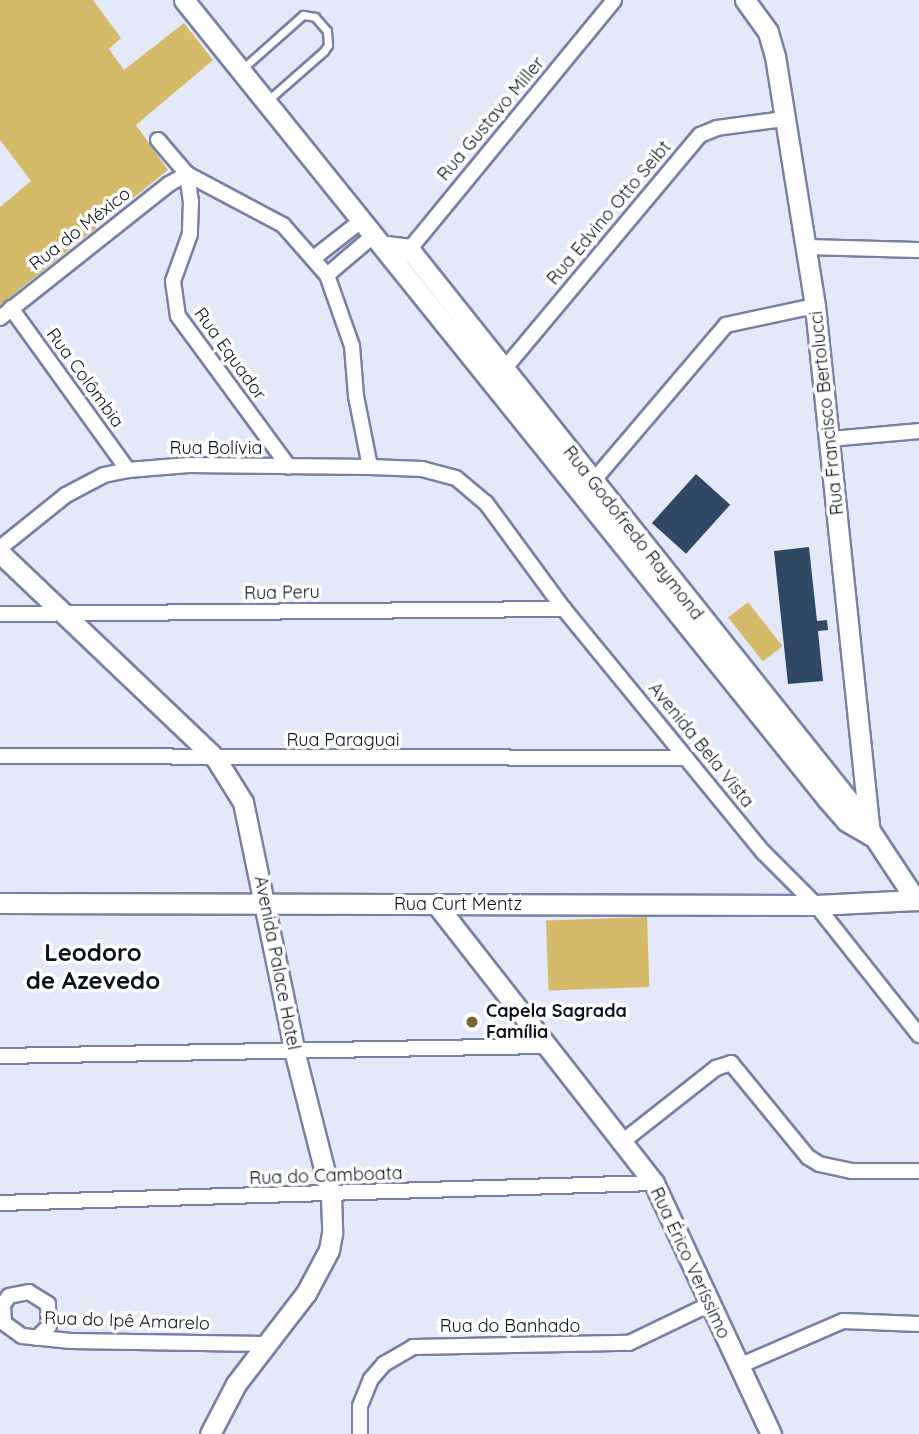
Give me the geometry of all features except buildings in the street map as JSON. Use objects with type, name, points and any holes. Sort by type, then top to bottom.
[{"type":"main road","name":"Rua Godofredo Raymond","points":[[184,0],[374,234],[404,256],[846,821],[870,835],[918,901]]},
{"type":"main road","name":"Rua Francisco Bertolucci","points":[[746,0],[768,32],[815,306],[870,835]]},
{"type":"main road","name":"Avenida Palace Hotel","points":[[0,553],[216,759],[243,802],[295,1054],[331,1196],[329,1250],[306,1293],[264,1345],[219,1411],[211,1434]]},
{"type":"main road","name":"Rua Curt Mentz","points":[[0,903],[816,905],[918,901]]},
{"type":"main road","name":"Rua Érico Veríssimo","points":[[436,904],[654,1183],[771,1434]]},
{"type":"street","name":"Rua Gustavo Miller","points":[[404,256],[614,0]]},
{"type":"street","name":"Rua Edvino Otto Seibt","points":[[499,375],[700,135],[717,128],[784,119]]},
{"type":"street","points":[[158,140],[187,174],[263,212],[301,240],[327,275],[352,346],[356,396],[370,467]]},
{"type":"street","name":"Rua do México","points":[[6,313],[169,184],[187,174]]},
{"type":"street","name":"Rua Equador","points":[[187,174],[192,220],[173,281],[178,316],[289,467]]},
{"type":"street","points":[[315,257],[374,234]]},
{"type":"street","points":[[327,275],[374,234]]},
{"type":"street","points":[[805,247],[919,250]]},
{"type":"street","points":[[586,489],[726,324],[815,306]]},
{"type":"street","name":"Rua Colômbia","points":[[6,313],[128,470]]},
{"type":"street","points":[[830,439],[919,431]]},
{"type":"street","name":"Rua Bolívia","points":[[0,548],[66,495],[104,475],[128,470],[189,465],[370,467],[422,469],[456,478]]},
{"type":"street","name":"Avenida Bela Vista","points":[[456,478],[486,503],[564,609],[764,853],[816,905],[919,1035]]},
{"type":"street","name":"Rua Peru","points":[[0,614],[564,609]]},
{"type":"street","name":"Rua Paraguai","points":[[0,757],[686,758]]},
{"type":"street","points":[[0,1056],[295,1054],[547,1046]]},
{"type":"street","points":[[622,1142],[716,1068],[731,1063],[808,1157],[819,1164],[852,1171],[919,1171]]},
{"type":"street","name":"Rua do Camboata","points":[[0,1203],[331,1196],[654,1183]]},
{"type":"street","points":[[1,1313],[9,1296],[19,1292],[39,1296],[51,1314],[49,1326],[37,1338]]},
{"type":"street","name":"Rua do Banhado","points":[[360,1434],[360,1406],[371,1379],[384,1364],[413,1347],[629,1343],[710,1304]]},
{"type":"street","name":"Rua do Ipê Amarelo","points":[[1,1313],[14,1333],[37,1338],[264,1345]]},
{"type":"street","points":[[739,1366],[843,1321],[919,1324]]},
{"type":"lane","points":[[241,70],[303,15],[315,17],[327,31],[328,46],[324,51],[267,102]]},
{"type":"shaded area","points":[[0,0],[93,0],[121,38],[109,49],[124,70],[184,23],[213,60],[136,125],[168,170],[0,305],[0,207],[31,181],[0,140]]},
{"type":"shaded area","points":[[748,602],[782,646],[763,662],[728,617]]},
{"type":"shaded area","points":[[647,917],[649,987],[549,990],[546,921]]},
{"type":"place","name":"Capela Sagrada Família","points":[[472,1022]]},
{"type":"district","name":"Leodoro de Azevedo","points":[[93,967]]}]
